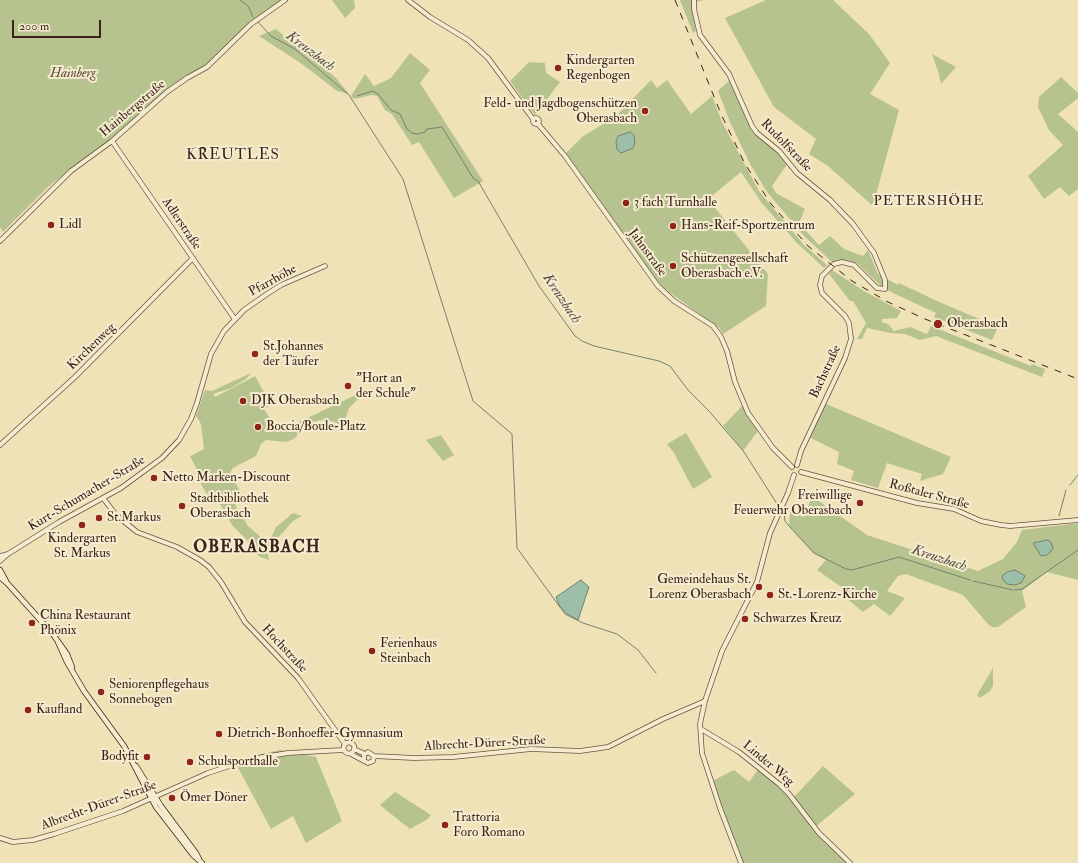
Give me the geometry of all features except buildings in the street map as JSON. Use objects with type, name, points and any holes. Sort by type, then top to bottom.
[{"type":"main road","points":[[0,570],[7,583]]},
{"type":"main road","points":[[0,577],[41,619],[58,642],[66,662],[72,669],[84,691],[117,736],[153,798],[201,861]]},
{"type":"street","name":"Hainbergstraße","points":[[0,241],[56,184],[77,166],[112,140],[167,92],[212,63],[251,24],[285,0]]},
{"type":"street","name":"Jahnstraße","points":[[408,0],[430,18],[468,40],[488,58],[533,119],[533,123],[538,124],[565,156],[658,286],[674,300],[713,326],[721,337],[727,351],[735,382],[748,413],[773,448],[794,466],[800,467],[801,472]]},
{"type":"street","name":"Rudolfstraße","points":[[694,2],[697,26],[700,35],[729,74],[752,126],[757,133],[779,151],[798,173],[830,200],[853,224],[874,253],[885,280],[884,289]]},
{"type":"street","name":"Adlerstraße","points":[[112,140],[234,318]]},
{"type":"street","name":"Kirchenweg","points":[[0,445],[75,377],[193,258]]},
{"type":"street","name":"Bachstraße","points":[[794,466],[845,358],[851,339],[849,323],[822,293],[820,285],[822,276],[834,264],[848,263],[859,270],[872,284],[878,288],[884,289]]},
{"type":"street","name":"Pfarrhöhe","points":[[234,318],[281,285],[325,266]]},
{"type":"street","name":"Kurt-Schumacher-Straße","points":[[0,561],[8,554],[59,522],[103,498],[152,467],[179,440],[197,403],[211,354],[218,340],[234,318]]},
{"type":"street","points":[[741,863],[720,808],[702,754],[700,724],[705,701],[722,652],[757,582],[770,533],[788,493],[794,475],[792,473],[794,466]]},
{"type":"street","points":[[794,475],[801,472]]},
{"type":"street","name":"Roßtaler Straße","points":[[801,472],[917,503],[954,509],[981,521],[1001,525],[1010,526],[1078,520]]},
{"type":"street","name":"Hochstraße","points":[[103,498],[116,515],[137,532],[177,548],[200,560],[208,567],[221,582],[245,622],[298,678],[345,744]]},
{"type":"street","name":"Kurt-Schumacher-Straße","points":[[0,556],[8,554]]},
{"type":"street","name":"Albrecht-Dürer-Straße","points":[[365,754],[370,752],[374,756],[414,758],[446,757],[531,749],[580,751],[595,749],[610,746],[663,719],[705,701]]},
{"type":"street","name":"Linder Weg","points":[[701,729],[739,752],[779,784],[789,794],[819,833],[850,863]]},
{"type":"street","points":[[351,743],[354,749],[365,754],[364,759],[351,754],[346,754],[344,750],[345,744],[351,743]]},
{"type":"street","points":[[351,754],[354,749]]},
{"type":"street","name":"Albrecht-Dürer-Straße","points":[[0,838],[13,842],[47,836],[122,811],[208,773],[251,759],[288,753],[344,750]]},
{"type":"street","name":"Albrecht-Dürer-Straße","points":[[364,759],[366,763],[371,763],[374,760],[374,756]]},
{"type":"green space","name":"Hainberg","points":[[0,0],[284,0],[262,14],[207,69],[169,89],[116,136],[48,187],[3,232],[0,227]]},
{"type":"green space","points":[[332,0],[354,0],[355,8],[345,18]]},
{"type":"green space","points":[[680,0],[703,0],[693,3],[692,10],[696,31],[693,33]]},
{"type":"green space","points":[[766,0],[833,0],[869,34],[890,63],[870,94],[899,110],[873,206],[828,166],[809,154],[816,139],[774,107],[725,18]]},
{"type":"green space","points":[[276,29],[336,78],[349,94],[337,91],[302,64],[259,36]]},
{"type":"green space","points":[[410,53],[430,70],[420,83],[483,181],[454,198],[419,142],[412,145],[392,114],[385,110],[377,96],[372,95],[354,99],[351,96],[365,74],[374,86],[391,78]]},
{"type":"green space","points":[[932,54],[956,67],[941,84],[939,74]]},
{"type":"green space","points":[[529,62],[545,63],[546,73],[560,82],[535,115],[510,81]]},
{"type":"green space","points":[[1061,77],[1078,93],[1078,98],[1058,114],[1078,132],[1078,189],[1069,196],[1060,187],[1044,199],[1028,176],[1063,145],[1049,130],[1038,107],[1039,97]]},
{"type":"green space","name":"Hans-Reif-Sportzentrum","points":[[651,80],[657,88],[667,80],[691,114],[712,96],[722,122],[759,191],[804,245],[827,265],[824,268],[796,242],[761,202],[741,172],[708,199],[768,274],[766,306],[723,334],[719,328],[669,292],[656,280],[566,153],[582,137],[616,116]]},
{"type":"green space","points":[[730,80],[751,129],[788,163],[772,186],[776,193],[805,209],[799,223],[819,245],[830,236],[844,249],[863,256],[868,250],[878,274],[898,285],[899,283],[998,327],[992,340],[934,317],[936,313],[881,286],[857,263],[846,260],[832,262],[805,237],[767,192],[750,164],[730,122],[718,91]]},
{"type":"green space","points":[[832,270],[864,291],[901,311],[897,318],[882,319],[882,322],[888,324],[894,331],[910,327],[927,334],[931,326],[1031,366],[1031,364],[1045,369],[1042,377],[936,336],[920,340],[905,334],[867,328],[862,339],[857,339],[866,323],[853,301],[850,301],[829,274]]},
{"type":"green space","points":[[251,373],[246,379],[231,388],[213,394],[215,397],[255,376],[271,405],[264,409],[278,432],[362,392],[363,394],[349,408],[343,426],[332,421],[320,420],[306,425],[294,439],[286,442],[266,440],[261,444],[256,456],[233,468],[230,473],[244,498],[235,505],[248,526],[263,539],[269,539],[276,527],[293,513],[302,516],[293,521],[267,550],[269,560],[260,557],[254,552],[247,540],[232,525],[220,504],[206,493],[190,456],[204,449],[201,424],[196,416],[205,390],[212,391]]},
{"type":"green space","points":[[824,403],[951,457],[943,474],[920,481],[922,474],[887,463],[878,488],[851,480],[854,471],[837,464],[839,452],[807,436]]},
{"type":"green space","points":[[743,405],[758,431],[743,451],[723,426]]},
{"type":"green space","points":[[686,433],[712,477],[693,489],[674,453],[667,444]]},
{"type":"green space","points":[[441,435],[454,455],[443,461],[426,440]]},
{"type":"green space","points":[[812,496],[867,535],[978,571],[1003,559],[1017,542],[1022,530],[1078,523],[1078,580],[1047,572],[1022,591],[1026,607],[998,627],[992,627],[987,623],[963,595],[906,574],[898,576],[887,591],[905,598],[890,616],[874,604],[863,612],[841,594],[844,589],[817,570],[826,560],[813,553],[789,526],[790,512],[804,517]]},
{"type":"green space","points":[[993,668],[993,686],[990,691],[980,698],[977,695]]},
{"type":"green space","points":[[280,750],[316,757],[342,821],[306,843],[293,816],[271,829],[234,760]]},
{"type":"green space","points":[[823,766],[855,794],[814,828],[849,863],[742,863],[712,781],[734,770],[749,782],[760,767],[794,797]]},
{"type":"green space","points":[[395,792],[431,815],[428,819],[410,829],[380,805]]},
{"type":"shaded area","points":[[630,132],[634,135],[635,142],[633,148],[621,153],[617,149],[616,141],[618,136]]},
{"type":"shaded area","points":[[1048,540],[1051,542],[1053,549],[1047,555],[1041,556],[1033,543]]},
{"type":"shaded area","points":[[1015,570],[1025,576],[1021,583],[1015,585],[1007,584],[1003,580],[1002,576],[1007,572]]},
{"type":"shaded area","points":[[581,580],[589,587],[578,620],[566,613],[559,605],[556,597]]},
{"type":"waterway","name":"Kreuzbach","points":[[240,0],[248,6],[253,17]]},
{"type":"waterway","points":[[258,22],[271,36],[295,49],[349,95],[403,179],[473,401],[512,434],[517,548],[565,614],[583,623],[617,634],[638,650],[656,673]]},
{"type":"waterway","name":"Kreuzbach","points":[[357,96],[373,91],[378,94],[391,110],[400,114],[407,129],[412,133],[418,134],[425,132],[427,129],[442,127],[473,178],[478,181],[539,286],[575,336],[594,346],[659,361],[670,366],[688,390],[709,411],[744,452],[779,507]]},
{"type":"waterway","points":[[1070,485],[1078,475]]},
{"type":"waterway","points":[[1059,516],[1066,490]]},
{"type":"waterway","name":"Kreuzbach","points":[[784,513],[785,521],[814,553],[846,569],[852,570],[899,557],[970,580]]},
{"type":"waterway","name":"Kreuzbach","points":[[1015,590],[1022,589],[1078,550]]},
{"type":"waterway","name":"Kreuzbach","points":[[973,581],[1013,590]]},
{"type":"railway","points":[[675,0],[721,114],[745,164],[771,204],[808,246],[852,281],[888,302],[925,319],[1078,379]]},
{"type":"place","name":"Kindergarten Regenbogen","points":[[558,68]]},
{"type":"place","name":"Feld- und Jagdbogenschützen Oberasbach","points":[[645,111]]},
{"type":"place","name":"3 fach Turnhalle","points":[[626,203]]},
{"type":"place","name":"Lidl","points":[[51,225]]},
{"type":"place","name":"Hans-Reif-Sportzentrum","points":[[673,226]]},
{"type":"place","name":"Schützengesellschaft Oberasbach e.V.","points":[[673,266]]},
{"type":"place","name":"Oberasbach","points":[[938,324]]},
{"type":"place","name":"St.Johannes der Täufer","points":[[255,354]]},
{"type":"place","name":"\"Hort an der Schule\"","points":[[348,386]]},
{"type":"place","name":"DJK Oberasbach","points":[[243,401]]},
{"type":"place","name":"Boccia/Boule-Platz","points":[[258,427]]},
{"type":"place","name":"Netto Marken-Discount","points":[[154,478]]},
{"type":"place","name":"Freiwillige Feuerwehr Oberasbach","points":[[860,503]]},
{"type":"place","name":"Stadtbibliothek Oberasbach","points":[[182,506]]},
{"type":"place","name":"St.Markus","points":[[99,518]]},
{"type":"place","name":"Kindergarten St. Markus","points":[[82,525]]},
{"type":"place","name":"Gemeindehaus St. Lorenz Oberasbach","points":[[759,587]]},
{"type":"place","name":"St.-Lorenz-Kirche","points":[[770,595]]},
{"type":"place","name":"Schwarzes Kreuz","points":[[745,619]]},
{"type":"place","name":"China Restaurant Phönix","points":[[32,623]]},
{"type":"place","name":"Ferienhaus Steinbach","points":[[372,651]]},
{"type":"place","name":"Seniorenpflegehaus Sonnebogen","points":[[101,692]]},
{"type":"place","name":"Kaufland","points":[[28,710]]},
{"type":"place","name":"Dietrich-Bonhoeffer-Gymnasium","points":[[219,734]]},
{"type":"place","name":"Bodyfit","points":[[147,757]]},
{"type":"place","name":"Schulsporthalle","points":[[190,762]]},
{"type":"place","name":"Ömer Döner","points":[[172,798]]},
{"type":"place","name":"Trattoria Foro Romano","points":[[445,825]]},
{"type":"district","name":"KREUTLES","points":[[233,156]]},
{"type":"district","name":"PETERSHÖHE","points":[[929,202]]},
{"type":"district","name":"OBERASBACH","points":[[257,548]]}]
